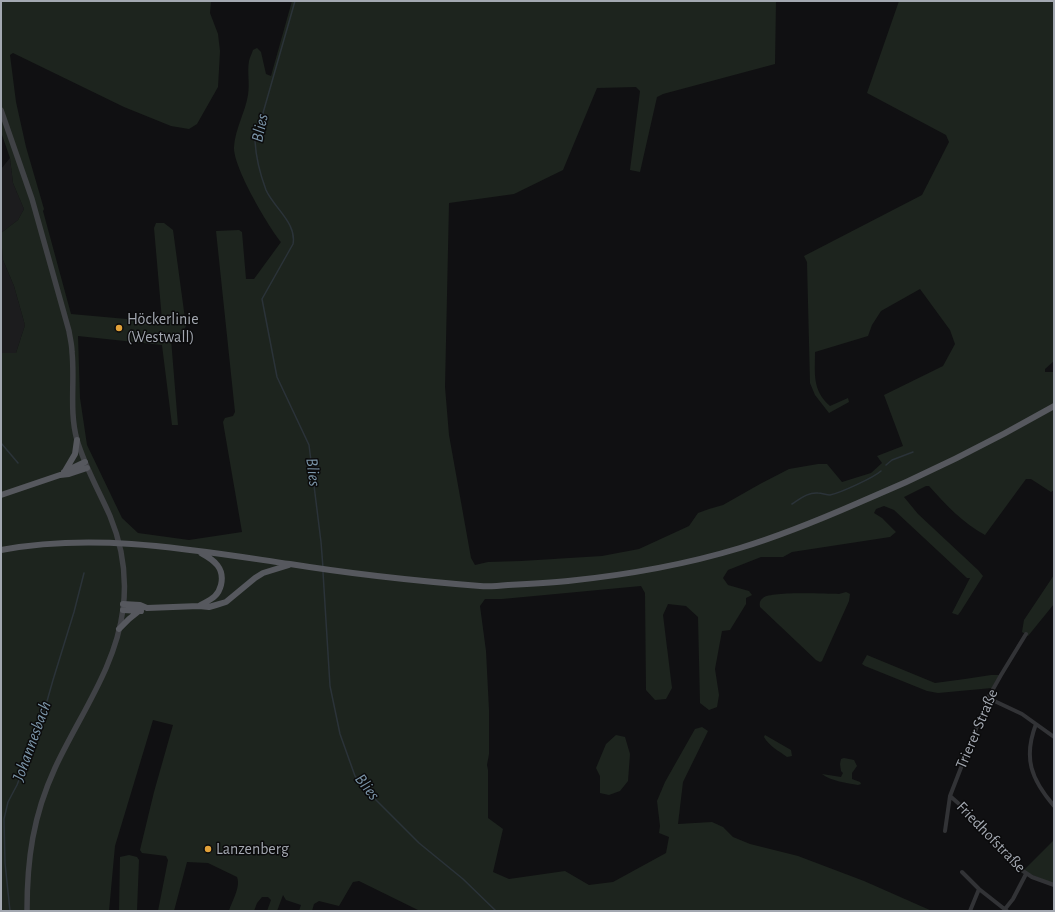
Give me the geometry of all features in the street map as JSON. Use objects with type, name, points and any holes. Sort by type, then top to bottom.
[{"type":"highway","points":[[1,550],[60,544],[100,542],[198,551],[292,565],[484,586],[590,579],[646,570],[698,559],[739,548],[799,528],[913,478],[1010,431],[1054,406]]},
{"type":"highway","points":[[62,473],[75,454],[77,440]]},
{"type":"highway","points":[[1,495],[86,465]]},
{"type":"highway","points":[[1,545],[16,548]]},
{"type":"highway","points":[[198,551],[218,565],[222,573],[220,590],[216,596],[199,606]]},
{"type":"highway","points":[[119,629],[129,619],[148,608],[209,607],[226,602],[254,578],[263,573],[292,565]]},
{"type":"highway","points":[[123,607],[140,605],[148,608]]},
{"type":"highway","points":[[123,607],[139,612]]},
{"type":"main road","points":[[1,110],[32,199],[69,331],[72,353],[72,408],[77,440],[86,465],[110,517],[119,544],[123,573],[123,607],[119,629],[112,651],[102,675],[55,768],[44,794],[36,820],[28,862],[27,911]]},
{"type":"street","name":"Trierer Straße","points":[[945,831],[950,796],[988,698],[1026,634]]},
{"type":"street","points":[[988,698],[1022,714],[1054,737]]},
{"type":"street","points":[[1036,724],[1030,741],[1030,764],[1036,782],[1054,806]]},
{"type":"street","name":"Friedhofstraße","points":[[950,796],[1020,869],[1026,874],[1054,885]]},
{"type":"street","points":[[962,872],[979,889],[1006,910],[1026,874]]},
{"type":"street","points":[[970,911],[979,889]]},
{"type":"shaded area","points":[[1,1],[211,1],[210,13],[218,34],[220,51],[218,87],[197,124],[189,129],[171,126],[124,107],[13,53],[10,55],[16,102],[26,147],[44,209],[43,211],[71,314],[160,322],[162,320],[154,228],[156,223],[164,223],[173,230],[186,326],[181,335],[171,339],[178,425],[172,425],[162,345],[78,336],[80,398],[87,445],[122,518],[138,533],[189,540],[242,532],[223,422],[225,418],[233,416],[235,412],[216,231],[239,230],[242,232],[246,279],[254,279],[281,242],[260,210],[245,182],[235,156],[234,147],[236,134],[248,95],[249,60],[253,50],[257,48],[261,52],[266,74],[271,76],[292,1],[776,1],[775,64],[663,94],[657,97],[640,172],[630,170],[640,91],[636,87],[597,88],[563,170],[514,194],[449,203],[445,387],[449,435],[471,558],[475,565],[488,562],[602,556],[639,549],[689,526],[698,513],[723,505],[789,469],[827,464],[842,482],[871,473],[882,463],[877,456],[903,446],[884,395],[943,366],[955,344],[950,330],[920,289],[881,311],[872,325],[868,336],[815,352],[817,388],[824,400],[830,406],[848,398],[849,402],[829,413],[815,395],[810,383],[807,262],[804,256],[922,195],[949,142],[946,135],[867,93],[899,1],[1054,1],[1054,361],[1045,369],[1045,372],[1054,372],[1054,490],[1051,492],[1031,479],[1026,479],[985,535],[948,507],[929,486],[926,486],[904,497],[918,514],[983,576],[958,615],[952,613],[970,578],[967,578],[894,510],[884,506],[876,509],[874,513],[882,518],[896,532],[890,537],[792,552],[783,557],[761,557],[728,570],[723,578],[728,585],[749,591],[752,595],[746,598],[746,604],[730,630],[722,631],[715,669],[719,695],[717,707],[709,710],[700,703],[698,617],[686,606],[668,604],[663,615],[672,688],[666,699],[655,700],[646,690],[645,593],[641,586],[502,599],[485,599],[480,606],[486,651],[489,710],[489,754],[487,765],[488,818],[503,829],[493,872],[509,879],[565,871],[589,885],[613,882],[666,853],[669,837],[659,833],[660,826],[657,801],[665,782],[695,729],[702,727],[708,731],[683,782],[678,824],[712,822],[723,827],[733,837],[750,844],[798,856],[864,881],[932,911],[420,911],[359,881],[353,882],[339,906],[319,901],[314,904],[312,911],[299,911],[301,905],[286,900],[283,895],[277,911],[267,911],[271,900],[268,897],[262,897],[257,903],[254,911],[229,911],[237,890],[237,877],[208,863],[187,862],[174,911],[158,911],[168,860],[166,856],[142,853],[140,850],[154,792],[173,725],[153,720],[115,846],[109,911],[1,911],[1,353],[16,353],[25,325],[14,286],[3,260],[1,237],[1,233],[18,220],[24,209],[13,183],[10,158],[1,132]]},
{"type":"shaded area","points":[[10,158],[13,183],[24,209],[18,220],[1,233],[1,169]]},
{"type":"shaded area","points":[[1,237],[3,260],[14,286],[25,325],[16,353],[1,353]]},
{"type":"shaded area","points":[[1054,575],[1054,604],[1028,636],[1022,632],[1024,620]]},
{"type":"shaded area","points":[[846,592],[850,594],[849,601],[822,661],[820,662],[816,660],[760,607],[760,601],[763,598],[776,594],[839,594]]},
{"type":"shaded area","points":[[867,655],[935,683],[999,675],[992,688],[938,693],[927,691],[865,666],[862,664]]},
{"type":"shaded area","points":[[616,735],[625,737],[630,754],[628,781],[620,791],[609,795],[600,793],[600,776],[596,768],[606,744]]},
{"type":"shaded area","points":[[765,735],[791,750],[792,756],[787,757],[774,748],[766,740],[764,737]]},
{"type":"shaded area","points":[[844,758],[854,760],[857,766],[852,773],[852,779],[860,782],[861,784],[858,785],[839,781],[822,774],[841,777],[843,773],[841,771],[840,764],[841,759]]},
{"type":"shaded area","points":[[1054,840],[1054,884],[1024,870]]},
{"type":"shaded area","points":[[129,855],[137,857],[139,860],[137,911],[119,911],[120,857]]},
{"type":"waterway","name":"Blies","points":[[295,1],[255,141],[256,154],[266,190],[292,229],[293,244],[262,299],[277,377],[309,445],[323,568]]},
{"type":"waterway","name":"Johannesbach","points":[[1,443],[18,463]]},
{"type":"waterway","points":[[886,465],[892,460],[913,452]]},
{"type":"waterway","points":[[792,504],[804,496],[814,493],[830,495],[841,491],[864,481],[881,471]]},
{"type":"waterway","name":"Blies","points":[[323,572],[330,686],[340,734],[355,776],[369,793],[419,843],[463,879],[496,911]]},
{"type":"waterway","name":"Johannesbach","points":[[10,911],[5,863],[4,819],[8,802],[17,785],[40,726],[84,573]]},
{"type":"place","name":"Höckerlinie (Westwall)","points":[[119,328]]},
{"type":"place","name":"Lanzenberg","points":[[208,849]]}]
